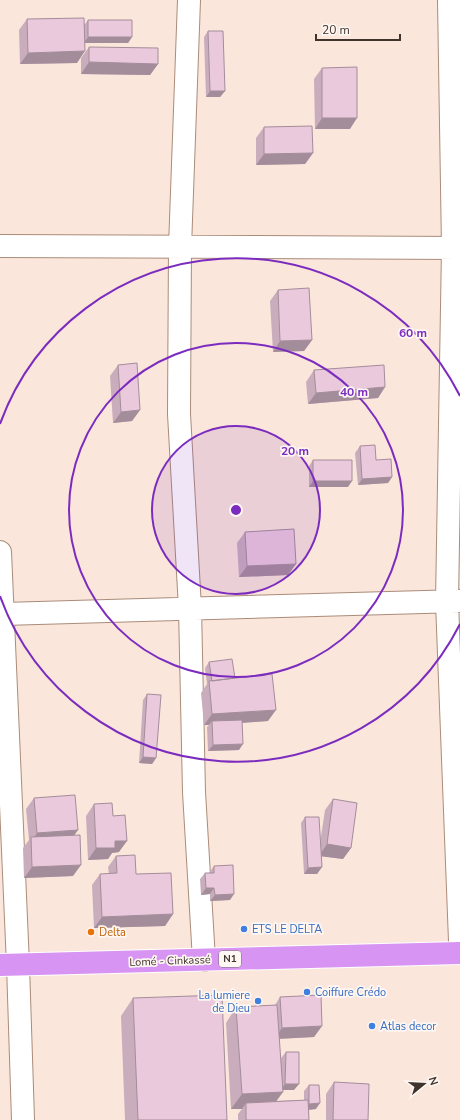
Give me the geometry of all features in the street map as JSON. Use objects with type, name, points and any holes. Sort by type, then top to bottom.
[{"type":"highway","name":"Lomé - Cinkassé","points":[[9,965],[460,953]]},
{"type":"street","points":[[189,0],[180,247],[179,414],[190,608],[194,792],[204,960]]},
{"type":"street","points":[[449,0],[457,248],[453,601],[460,941]]},
{"type":"street","points":[[0,246],[457,248]]},
{"type":"street","points":[[0,552],[3,614],[9,965],[23,1120]]},
{"type":"street","points":[[3,614],[453,601]]},
{"type":"building","points":[[84,18],[85,51],[28,53],[27,19]]},
{"type":"building","points":[[88,20],[132,20],[132,37],[88,37]]},
{"type":"building","points":[[208,31],[223,31],[225,91],[210,91]]},
{"type":"building","points":[[89,47],[158,48],[158,64],[89,62]]},
{"type":"building","points":[[357,67],[357,118],[322,118],[322,68]]},
{"type":"building","points":[[312,126],[313,153],[264,154],[264,127]]},
{"type":"building","points":[[309,288],[312,340],[280,341],[278,290]]},
{"type":"building","points":[[137,363],[140,410],[121,412],[118,365]]},
{"type":"building","points":[[384,365],[385,387],[316,393],[314,370]]},
{"type":"building","points":[[375,445],[376,460],[391,459],[392,477],[362,479],[360,446]]},
{"type":"building","points":[[313,460],[352,460],[352,481],[313,481]]},
{"type":"building","points":[[294,529],[296,564],[247,566],[245,532]]},
{"type":"building","points":[[232,659],[235,678],[212,681],[209,662]]},
{"type":"building","points":[[272,674],[276,710],[212,714],[209,681]]},
{"type":"building","points":[[147,694],[161,695],[156,758],[143,757]]},
{"type":"building","points":[[242,720],[243,744],[213,745],[212,721]]},
{"type":"building","points":[[75,795],[78,830],[37,833],[34,798]]},
{"type":"building","points":[[333,799],[357,803],[351,848],[327,844]]},
{"type":"building","points":[[112,803],[113,816],[125,815],[127,841],[115,841],[115,848],[96,848],[94,804]]},
{"type":"building","points":[[305,817],[319,817],[322,867],[308,868]]},
{"type":"building","points":[[80,835],[81,865],[32,867],[31,837]]},
{"type":"building","points":[[135,855],[136,874],[171,873],[173,914],[102,917],[100,874],[117,873],[116,856]]},
{"type":"building","points":[[233,865],[234,894],[215,895],[214,888],[206,888],[205,873],[214,873],[214,866]]},
{"type":"building","points":[[222,995],[227,1120],[138,1120],[133,998]]},
{"type":"building","points":[[321,995],[322,1026],[282,1028],[280,997]]},
{"type":"building","points":[[277,1005],[283,1092],[242,1094],[236,1007]]},
{"type":"building","points":[[286,1052],[299,1052],[299,1084],[285,1084]]},
{"type":"building","points":[[334,1082],[369,1084],[368,1120],[333,1120]]},
{"type":"building","points":[[309,1085],[319,1085],[320,1103],[309,1104]]},
{"type":"building","points":[[308,1100],[309,1120],[246,1120],[246,1103]]},
{"type":"place","name":"ETS LE DELTA","points":[[244,929]]},
{"type":"place","name":"Delta","points":[[91,932]]},
{"type":"place","name":"Coiffure Crédo","points":[[307,992]]},
{"type":"place","name":"La lumiere de Dieu","points":[[258,1001]]},
{"type":"place","name":"Atlas decor","points":[[372,1026]]}]
